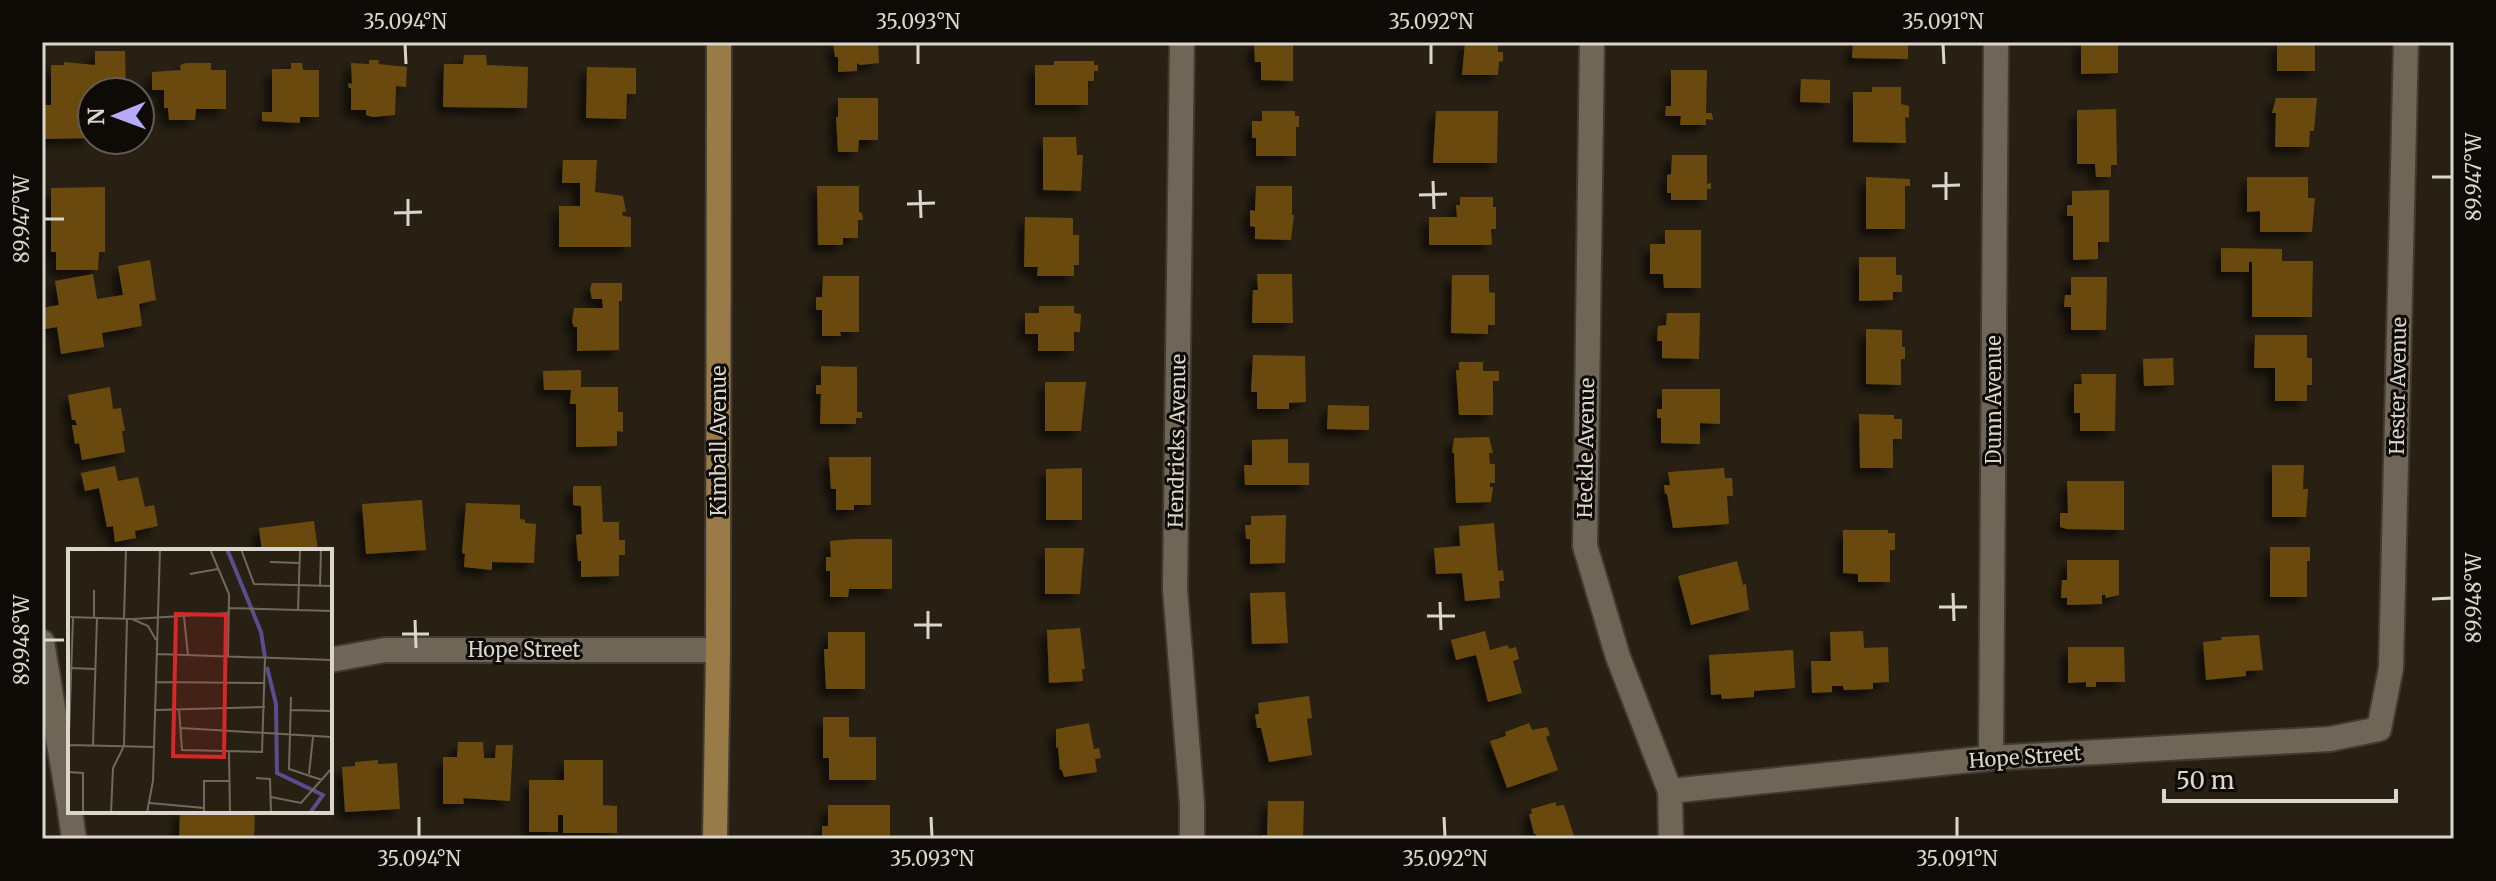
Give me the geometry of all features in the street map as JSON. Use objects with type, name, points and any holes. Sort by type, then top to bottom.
[{"type":"main road","name":"Kimball Avenue","points":[[715,839],[719,42]]},
{"type":"street","name":"Hendricks Avenue","points":[[1182,42],[1175,589],[1192,839]]},
{"type":"street","name":"Heckle Avenue","points":[[1592,42],[1585,546],[1618,657],[1670,791],[1671,839]]},
{"type":"street","name":"Dunn Avenue","points":[[1991,758],[1996,42]]},
{"type":"street","name":"Hester Avenue","points":[[2379,729],[2391,668],[2406,42]]},
{"type":"street","points":[[42,642],[65,740],[68,782]]},
{"type":"street","name":"Hope Street","points":[[332,660],[385,650],[718,650]]},
{"type":"street","name":"Hope Street","points":[[1670,791],[1991,758],[2330,739],[2379,729]]},
{"type":"street","points":[[70,813],[74,839]]},
{"type":"building","points":[[833,42],[878,43],[879,63],[857,63],[857,71],[838,72],[838,57],[835,57]]},
{"type":"building","points":[[1293,42],[1293,81],[1261,80],[1261,62],[1255,62],[1254,44]]},
{"type":"building","points":[[1465,42],[1498,42],[1498,52],[1503,52],[1503,61],[1499,62],[1498,75],[1462,75]]},
{"type":"building","points":[[1853,42],[1908,42],[1908,59],[1852,58]]},
{"type":"building","points":[[2081,42],[2118,42],[2118,73],[2081,74]]},
{"type":"building","points":[[2277,42],[2315,42],[2315,71],[2277,71]]},
{"type":"building","points":[[95,51],[125,51],[126,76],[76,76],[76,138],[45,139],[44,105],[51,105],[51,65],[64,65],[64,62],[95,65]]},
{"type":"building","points":[[464,55],[486,55],[487,65],[528,67],[527,108],[443,107],[444,64],[463,64]]},
{"type":"building","points":[[369,60],[407,67],[406,87],[396,86],[395,115],[373,117],[366,115],[366,110],[351,110],[351,88],[348,83],[352,84],[351,63],[369,64]]},
{"type":"building","points":[[1054,61],[1094,61],[1094,65],[1098,65],[1098,71],[1094,71],[1094,81],[1088,81],[1088,105],[1035,105],[1035,65],[1054,65]]},
{"type":"building","points":[[211,63],[211,70],[226,70],[226,109],[196,109],[195,120],[169,120],[168,108],[164,108],[164,90],[156,90],[156,76],[152,76],[152,72],[181,70],[180,65]]},
{"type":"building","points":[[291,63],[302,63],[303,70],[319,70],[319,117],[300,117],[300,123],[262,121],[262,112],[272,112],[272,69],[291,69]]},
{"type":"building","points":[[587,67],[636,68],[636,94],[627,94],[626,119],[586,118]]},
{"type":"building","points":[[1671,70],[1707,70],[1706,113],[1712,113],[1713,120],[1706,119],[1706,125],[1680,125],[1681,116],[1665,116],[1666,106],[1671,106]]},
{"type":"building","points":[[1801,79],[1830,80],[1830,103],[1800,102]]},
{"type":"building","points":[[1872,87],[1901,87],[1901,104],[1909,106],[1909,118],[1905,117],[1906,143],[1853,142],[1853,92],[1872,92]]},
{"type":"building","points":[[838,98],[878,98],[878,140],[859,140],[858,152],[838,152]]},
{"type":"building","points":[[2276,98],[2317,98],[2309,147],[2275,147],[2276,113],[2272,113]]},
{"type":"building","points":[[2116,109],[2117,165],[2111,165],[2111,177],[2096,177],[2095,164],[2077,164],[2077,110]]},
{"type":"building","points":[[1262,111],[1295,111],[1295,116],[1299,116],[1296,156],[1256,156],[1252,121],[1262,121]]},
{"type":"building","points":[[1436,111],[1498,111],[1497,163],[1433,163]]},
{"type":"building","points":[[1043,137],[1076,137],[1077,155],[1083,155],[1081,191],[1043,190]]},
{"type":"building","points":[[1672,155],[1707,155],[1707,184],[1711,183],[1711,189],[1707,189],[1707,200],[1671,200],[1671,193],[1667,193],[1667,175],[1671,174]]},
{"type":"building","points":[[563,160],[597,160],[595,192],[623,196],[626,212],[622,212],[623,216],[631,217],[631,247],[559,247],[559,206],[580,206],[580,183],[562,183]]},
{"type":"building","points":[[1866,177],[1910,179],[1910,186],[1905,186],[1905,229],[1866,229]]},
{"type":"building","points":[[2247,177],[2308,177],[2308,198],[2315,198],[2312,232],[2260,232],[2260,211],[2247,212]]},
{"type":"building","points":[[817,186],[859,186],[859,212],[863,220],[858,220],[858,238],[843,238],[843,245],[818,245]]},
{"type":"building","points":[[1256,186],[1292,186],[1294,215],[1291,240],[1255,239],[1255,227],[1250,226],[1250,210],[1255,211]]},
{"type":"building","points":[[105,187],[105,252],[99,252],[98,270],[56,270],[56,252],[51,252],[51,188]]},
{"type":"building","points":[[2109,190],[2109,242],[2098,242],[2098,259],[2073,260],[2073,216],[2067,216],[2067,205],[2072,205],[2072,191]]},
{"type":"building","points":[[1460,197],[1493,197],[1496,229],[1491,229],[1492,245],[1429,245],[1429,217],[1457,217],[1456,205],[1460,205]]},
{"type":"building","points":[[1025,217],[1073,218],[1073,235],[1079,235],[1079,265],[1074,265],[1074,276],[1037,276],[1038,267],[1024,267]]},
{"type":"building","points":[[1665,230],[1701,230],[1701,288],[1664,288],[1663,274],[1650,274],[1650,244],[1665,244]]},
{"type":"building","points":[[2221,248],[2282,249],[2282,261],[2313,261],[2312,317],[2252,317],[2252,262],[2249,262],[2249,272],[2221,272]]},
{"type":"building","points":[[1859,257],[1896,257],[1896,275],[1902,275],[1902,292],[1893,292],[1893,300],[1859,301]]},
{"type":"building","points":[[150,260],[156,300],[139,304],[142,326],[102,333],[104,347],[61,354],[57,327],[45,329],[42,313],[42,308],[59,305],[55,281],[93,274],[97,299],[123,295],[118,266]]},
{"type":"building","points":[[1257,274],[1292,274],[1293,323],[1252,323],[1253,290],[1258,290]]},
{"type":"building","points":[[1452,275],[1489,275],[1489,292],[1495,293],[1495,325],[1488,325],[1488,334],[1451,333]]},
{"type":"building","points":[[823,276],[859,276],[859,332],[822,336],[822,310],[816,310],[816,297],[822,297]]},
{"type":"building","points":[[2071,277],[2107,277],[2106,330],[2071,330],[2071,307],[2064,307],[2065,295],[2071,295]]},
{"type":"building","points":[[592,283],[622,283],[619,350],[577,351],[577,327],[572,322],[574,308],[603,308],[602,299],[592,299]]},
{"type":"building","points":[[1039,306],[1074,306],[1074,313],[1081,314],[1080,332],[1074,332],[1074,351],[1038,351],[1038,334],[1025,334],[1025,313],[1039,313]]},
{"type":"building","points":[[1667,313],[1700,313],[1699,359],[1662,358],[1662,341],[1657,341],[1658,326],[1666,325]]},
{"type":"building","points":[[1866,329],[1902,330],[1905,359],[1901,359],[1901,385],[1866,384]]},
{"type":"building","points":[[2255,335],[2307,335],[2307,358],[2312,358],[2312,385],[2307,385],[2307,401],[2275,401],[2275,368],[2254,368]]},
{"type":"building","points":[[1253,355],[1305,356],[1306,402],[1289,403],[1289,409],[1257,409],[1257,392],[1251,392]]},
{"type":"building","points":[[2173,358],[2174,385],[2144,386],[2143,359]]},
{"type":"building","points":[[1459,362],[1483,362],[1483,371],[1499,371],[1499,381],[1493,381],[1493,415],[1459,415],[1456,370],[1459,370]]},
{"type":"building","points":[[821,366],[857,367],[857,412],[862,412],[862,418],[856,418],[856,424],[820,424],[821,394],[816,394],[816,385],[821,385]]},
{"type":"building","points":[[581,370],[581,387],[618,387],[618,412],[623,412],[623,432],[617,431],[617,446],[576,447],[576,404],[570,404],[571,390],[544,390],[543,371]]},
{"type":"building","points":[[2081,374],[2116,374],[2115,431],[2080,431],[2080,413],[2074,413],[2074,384],[2082,384]]},
{"type":"building","points":[[1045,382],[1086,382],[1081,431],[1045,431]]},
{"type":"building","points":[[110,387],[113,409],[121,408],[125,452],[82,460],[79,443],[75,444],[72,425],[77,425],[72,420],[68,395]]},
{"type":"building","points":[[1662,389],[1720,389],[1720,424],[1700,423],[1700,444],[1661,443],[1661,418],[1657,418],[1657,409],[1662,409]]},
{"type":"building","points":[[1328,405],[1369,406],[1369,430],[1327,429]]},
{"type":"building","points":[[1859,414],[1894,415],[1894,419],[1902,419],[1902,439],[1893,439],[1893,468],[1860,468]]},
{"type":"building","points":[[1489,437],[1493,453],[1489,453],[1490,464],[1495,464],[1495,483],[1490,483],[1493,487],[1491,502],[1456,503],[1452,453],[1454,438]]},
{"type":"building","points":[[1288,439],[1288,463],[1309,463],[1309,485],[1245,485],[1244,465],[1252,465],[1252,440]]},
{"type":"building","points":[[829,457],[871,457],[871,505],[854,505],[854,510],[836,510],[836,489],[831,489]]},
{"type":"building","points":[[2272,465],[2304,465],[2303,489],[2308,489],[2306,517],[2272,517]]},
{"type":"building","points":[[115,466],[118,481],[138,477],[145,507],[154,505],[158,526],[135,531],[136,538],[115,542],[113,526],[107,527],[99,488],[85,491],[81,473]]},
{"type":"building","points":[[1082,468],[1082,520],[1046,520],[1046,469]]},
{"type":"building","points":[[1724,468],[1725,478],[1732,478],[1733,496],[1727,496],[1729,524],[1673,528],[1664,485],[1670,485],[1668,472]]},
{"type":"building","points":[[2067,481],[2124,481],[2124,530],[2060,527],[2060,513],[2068,513]]},
{"type":"building","points":[[573,486],[601,486],[603,522],[619,522],[619,540],[625,540],[625,555],[619,555],[619,576],[581,577],[576,535],[582,534],[581,506],[573,505]]},
{"type":"building","points":[[422,500],[426,550],[366,554],[362,504]]},
{"type":"building","points":[[466,503],[520,505],[520,519],[536,524],[534,563],[492,562],[492,570],[464,567],[465,554],[462,553]]},
{"type":"building","points":[[1286,515],[1285,563],[1250,564],[1250,539],[1246,539],[1245,525],[1251,525],[1251,516]]},
{"type":"building","points":[[314,521],[318,549],[262,549],[259,528]]},
{"type":"building","points":[[1494,523],[1498,571],[1503,570],[1504,581],[1499,581],[1500,598],[1465,601],[1462,573],[1436,574],[1434,548],[1460,546],[1459,526]]},
{"type":"building","points":[[1843,530],[1888,530],[1888,533],[1895,533],[1895,550],[1890,550],[1890,582],[1858,582],[1858,574],[1843,573]]},
{"type":"building","points":[[892,539],[892,589],[849,589],[848,597],[830,597],[830,571],[826,571],[826,557],[831,557],[830,541]]},
{"type":"building","points":[[2270,547],[2310,547],[2307,597],[2270,597]]},
{"type":"building","points":[[1045,548],[1084,548],[1080,594],[1045,594]]},
{"type":"building","points":[[2067,560],[2119,560],[2119,595],[2105,598],[2106,595],[2102,595],[2102,604],[2067,605],[2067,598],[2061,598],[2062,580],[2067,580]]},
{"type":"building","points":[[1737,561],[1743,585],[1746,584],[1749,610],[1691,625],[1678,576]]},
{"type":"building","points":[[1285,592],[1288,643],[1252,644],[1250,593]]},
{"type":"building","points":[[1080,628],[1085,669],[1082,669],[1083,681],[1049,683],[1047,630]]},
{"type":"building","points":[[1485,631],[1490,650],[1508,645],[1509,649],[1516,647],[1519,659],[1513,661],[1522,693],[1488,702],[1476,655],[1456,660],[1451,640]]},
{"type":"building","points":[[1863,631],[1864,648],[1888,647],[1889,682],[1873,683],[1873,689],[1844,690],[1843,686],[1832,686],[1832,692],[1812,693],[1811,661],[1831,661],[1830,632]]},
{"type":"building","points":[[828,632],[865,632],[865,689],[826,689],[824,649],[828,649]]},
{"type":"building","points":[[2259,635],[2263,670],[2246,671],[2246,676],[2206,680],[2203,642],[2222,640],[2221,637]]},
{"type":"building","points":[[2068,647],[2124,647],[2125,682],[2096,682],[2096,687],[2086,687],[2086,682],[2068,683]]},
{"type":"building","points":[[1793,650],[1795,688],[1754,691],[1754,697],[1722,699],[1721,694],[1711,695],[1709,655]]},
{"type":"building","points":[[1309,696],[1312,718],[1307,719],[1312,755],[1269,762],[1261,728],[1257,728],[1255,714],[1259,714],[1258,703]]},
{"type":"building","points":[[823,717],[849,717],[849,737],[876,737],[876,780],[829,780],[829,758],[823,758]]},
{"type":"building","points":[[1089,723],[1094,749],[1099,748],[1101,758],[1095,759],[1097,772],[1064,777],[1056,748],[1056,729]]},
{"type":"building","points":[[1529,723],[1532,730],[1547,727],[1550,735],[1546,737],[1558,770],[1507,788],[1490,741]]},
{"type":"building","points":[[458,742],[483,742],[484,758],[495,758],[496,745],[513,745],[510,801],[463,798],[464,804],[443,804],[443,757],[457,757]]},
{"type":"building","points":[[378,760],[378,764],[397,763],[400,809],[345,812],[342,767],[355,766],[355,762]]},
{"type":"building","points":[[564,760],[603,760],[603,805],[617,806],[617,833],[563,833],[563,815],[558,815],[558,832],[529,832],[529,780],[564,780]]},
{"type":"building","points":[[1268,801],[1304,801],[1303,839],[1262,839],[1262,835],[1267,835]]},
{"type":"building","points":[[1556,802],[1556,806],[1564,805],[1575,839],[1537,839],[1529,814],[1532,814],[1531,809]]},
{"type":"building","points":[[828,805],[890,805],[890,839],[822,839],[822,826],[828,826]]},
{"type":"building","points":[[180,813],[255,813],[254,839],[179,839]]}]
